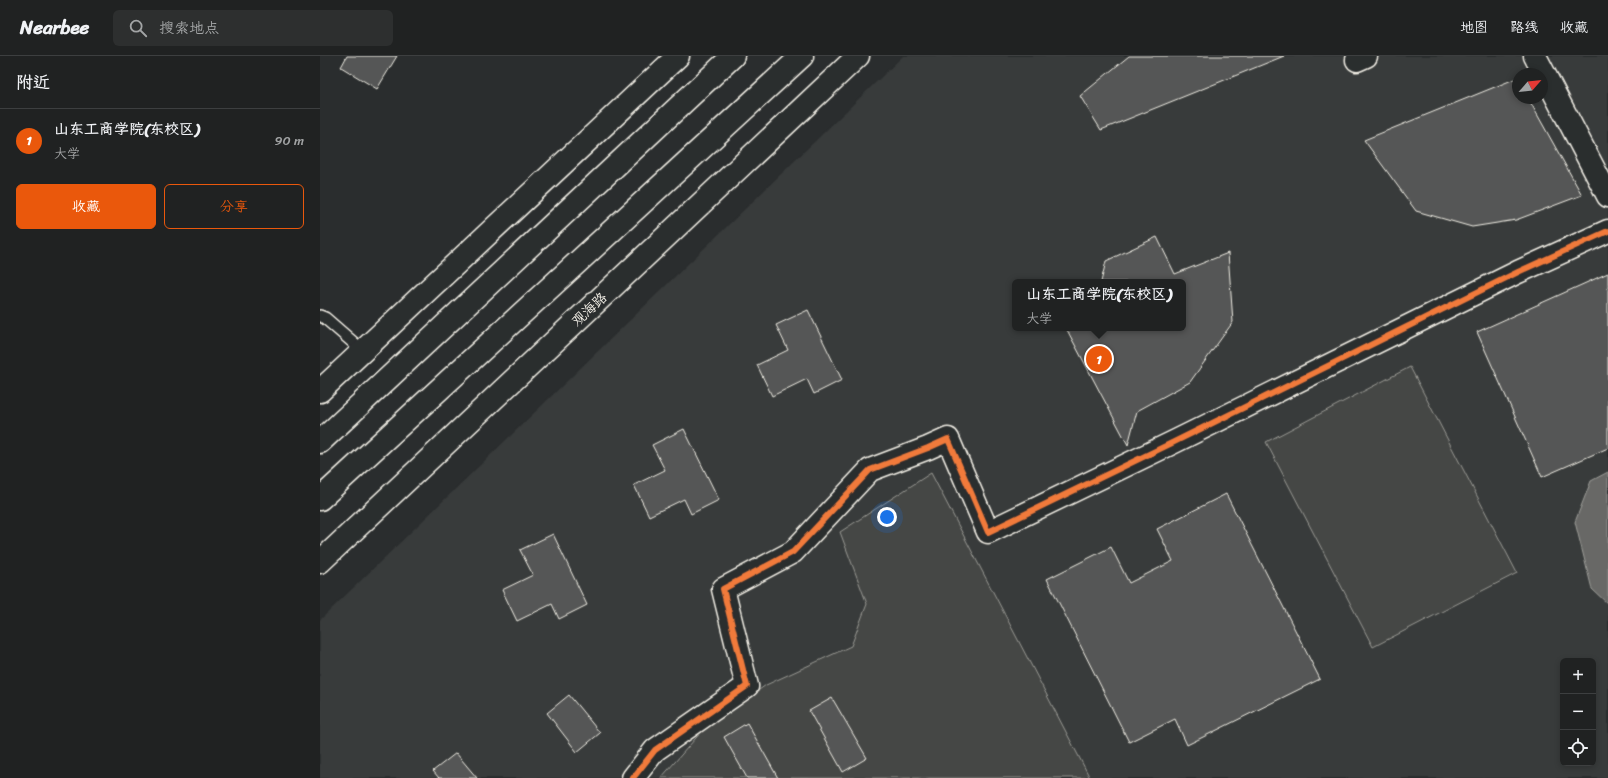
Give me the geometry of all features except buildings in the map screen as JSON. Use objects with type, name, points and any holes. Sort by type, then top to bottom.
[{"type":"main road","points":[[320,391],[678,56]]},
{"type":"main road","points":[[320,442],[733,56]]},
{"type":"main road","points":[[320,499],[802,56]]},
{"type":"main road","name":"观海路","points":[[320,562],[858,56]]},
{"type":"main road","points":[[1535,56],[1608,196]]},
{"type":"main road","points":[[633,778],[655,750],[747,686],[723,589],[793,552],[870,470],[948,439],[988,532],[1518,272],[1608,231]]},
{"type":"lane","points":[[320,316],[325,318],[363,351]]},
{"type":"shaded area","points":[[903,56],[1608,56],[1608,778],[320,778],[320,620]]},
{"type":"shaded area","points":[[1410,367],[1517,573],[1373,647],[1266,442]]},
{"type":"shaded area","points":[[1608,472],[1608,604],[1592,589],[1575,522],[1591,481]]},
{"type":"shaded area","points":[[931,473],[1090,778],[661,778],[702,731],[766,685],[851,646],[867,604],[840,532]]},
{"type":"cycle path","points":[[633,778],[655,750],[747,686],[723,589],[793,552],[870,470],[948,439],[988,532],[1518,272],[1608,231]]},
{"type":"place","name":"山东工商学院(东校区)","points":[[1099,359]]}]
